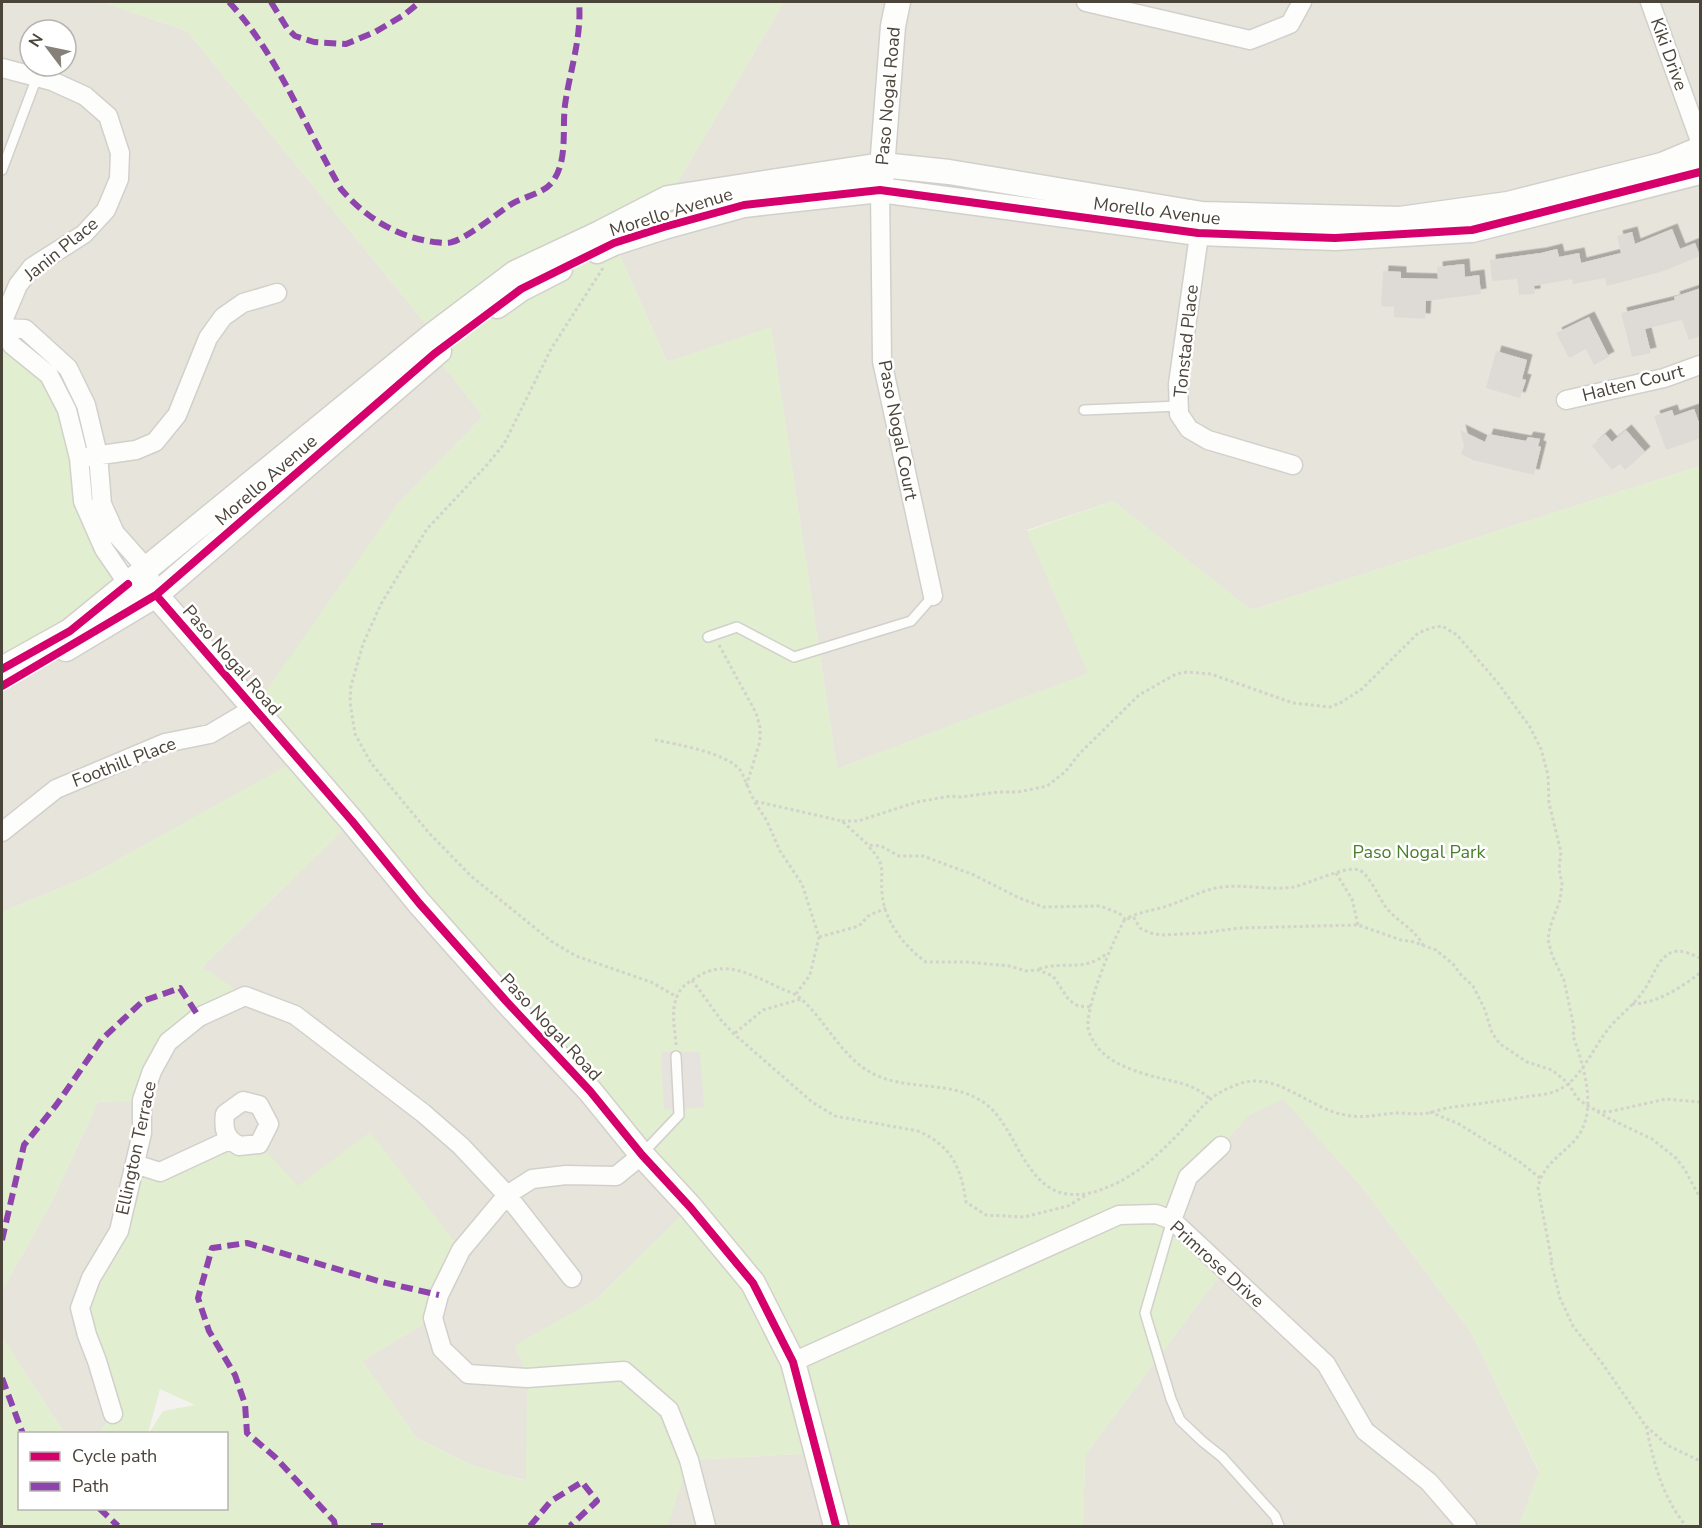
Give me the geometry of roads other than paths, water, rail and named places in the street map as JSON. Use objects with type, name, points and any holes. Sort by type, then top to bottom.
[{"type":"street","name":"Paso Nogal Road","points":[[880,190],[893,27],[898,2]]},
{"type":"street","points":[[1086,2],[1250,40],[1290,24],[1302,2]]},
{"type":"street","name":"Kiki Drive","points":[[1650,2],[1701,141]]},
{"type":"street","name":"Janin Place","points":[[2,68],[18,72]]},
{"type":"street","name":"Janin Place","points":[[2,323],[18,285],[32,267],[84,234],[106,210],[119,179],[120,153],[108,116],[85,96],[41,78]]},
{"type":"street","name":"Morello Avenue","points":[[2,669],[70,631],[434,334],[515,273],[668,198],[882,165],[949,172],[1200,223],[1400,219],[1508,204],[1662,165],[1701,149]]},
{"type":"street","name":"Morello Avenue","points":[[2,686],[156,595],[434,354],[521,288],[614,243],[744,205],[880,190],[1335,238],[1472,230],[1701,172]]},
{"type":"street","name":"Paso Nogal Court","points":[[880,190],[882,361],[933,596]]},
{"type":"street","name":"Tonstad Place","points":[[1200,223],[1178,384],[1179,414],[1189,429],[1208,441],[1293,465]]},
{"type":"street","points":[[79,458],[136,450],[155,442],[177,415],[208,338],[223,317],[243,303],[277,293]]},
{"type":"street","points":[[2,329],[25,329],[68,368],[86,405],[98,455],[102,504],[137,576]]},
{"type":"street","points":[[2,329],[12,345],[49,375],[67,410],[79,458],[83,501],[104,549],[156,595]]},
{"type":"street","name":"Halten Court","points":[[1566,400],[1664,378],[1701,365]]},
{"type":"street","name":"Paso Nogal Road","points":[[156,595],[427,912],[590,1091],[753,1283],[793,1362],[836,1527]]},
{"type":"street","name":"Foothill Place","points":[[2,832],[56,789],[165,743],[210,734],[254,708]]},
{"type":"street","name":"Ellington Terrace","points":[[113,1414],[80,1308],[91,1278],[119,1231],[142,1133],[142,1100],[152,1071],[168,1042],[199,1017],[245,996],[295,1015],[423,1113],[461,1146],[507,1195],[572,1278]]},
{"type":"street","points":[[135,1164],[160,1172],[229,1140]]},
{"type":"street","points":[[1172,1220],[1188,1177],[1221,1146]]},
{"type":"street","points":[[642,1155],[616,1176],[566,1175],[532,1179],[507,1195],[461,1250],[439,1295],[433,1318],[442,1349],[468,1374],[527,1378],[624,1371],[669,1410],[690,1460],[706,1527]]},
{"type":"street","name":"Primrose Drive","points":[[793,1362],[1119,1215],[1156,1214],[1172,1220],[1326,1364],[1365,1431],[1429,1482],[1467,1527]]},
{"type":"lane","points":[[2,170],[37,78]]},
{"type":"lane","points":[[1084,410],[1179,406]]},
{"type":"lane","points":[[712,636],[737,627],[794,657],[911,621],[933,596]]},
{"type":"lane","points":[[642,1155],[679,1115],[676,1056]]},
{"type":"lane","points":[[1172,1220],[1145,1313],[1171,1399],[1180,1420],[1222,1457],[1275,1516],[1280,1527]]},
{"type":"park label","name":"Paso Nogal Park","points":[[1419,852]]}]
